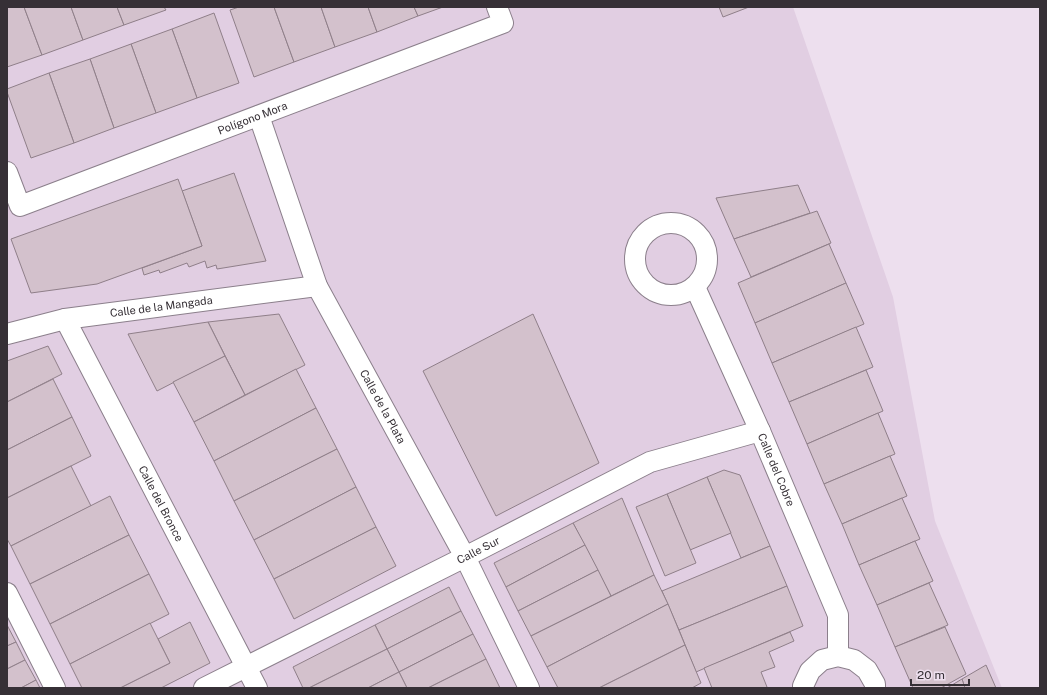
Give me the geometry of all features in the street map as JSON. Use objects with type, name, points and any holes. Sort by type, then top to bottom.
[{"type":"street","name":"Polígono Mora","points":[[7,172],[20,206],[503,23],[497,7]]},
{"type":"street","name":"Calle de la Plata","points":[[259,116],[317,286],[465,557],[529,688]]},
{"type":"street","name":"Calle de la Mangada","points":[[7,334],[64,319],[317,286]]},
{"type":"street","name":"Calle del Cobre","points":[[695,287],[760,431],[838,616],[838,656]]},
{"type":"street","name":"Calle del Bronce","points":[[64,319],[257,688]]},
{"type":"street","name":"Calle Sur","points":[[204,688],[650,462],[760,431]]},
{"type":"street","points":[[7,593],[55,688]]},
{"type":"street","points":[[803,688],[810,671],[822,660],[838,656],[854,660],[867,670],[875,684],[875,688]]},
{"type":"shaded area","points":[[7,7],[793,7],[893,297],[935,521],[1002,688],[7,688]]},
{"type":"building","points":[[7,7],[24,7],[42,55],[7,67]]},
{"type":"building","points":[[24,7],[71,7],[83,40],[42,55]]},
{"type":"building","points":[[71,7],[117,7],[124,25],[83,40]]},
{"type":"building","points":[[117,7],[164,7],[166,10],[124,25]]},
{"type":"building","points":[[239,7],[274,7],[294,62],[254,77],[230,10]]},
{"type":"building","points":[[274,7],[321,7],[335,47],[294,62]]},
{"type":"building","points":[[321,7],[368,7],[377,32],[335,47]]},
{"type":"building","points":[[368,7],[414,7],[418,16],[377,32]]},
{"type":"building","points":[[414,7],[443,7],[418,16]]},
{"type":"building","points":[[719,7],[749,7],[723,17]]},
{"type":"building","points":[[214,13],[239,83],[197,98],[172,29]]},
{"type":"building","points":[[172,29],[197,98],[156,113],[131,44]]},
{"type":"building","points":[[131,44],[156,113],[114,128],[90,59]]},
{"type":"building","points":[[90,59],[114,128],[74,143],[49,73]]},
{"type":"building","points":[[49,73],[74,143],[31,158],[7,89]]},
{"type":"building","points":[[234,173],[266,261],[217,269],[216,265],[207,268],[205,261],[189,267],[187,263],[160,273],[159,270],[144,275],[142,268],[202,246],[182,191]]},
{"type":"building","points":[[178,179],[202,246],[97,284],[31,293],[11,239]]},
{"type":"building","points":[[798,185],[810,213],[734,239],[716,198]]},
{"type":"building","points":[[817,211],[831,243],[751,277],[734,239]]},
{"type":"building","points":[[829,244],[846,283],[755,323],[738,283]]},
{"type":"building","points":[[846,283],[864,324],[772,363],[755,323]]},
{"type":"building","points":[[279,314],[305,365],[245,395],[208,322]]},
{"type":"building","points":[[533,314],[599,463],[496,516],[423,371]]},
{"type":"building","points":[[208,322],[225,356],[157,391],[128,334]]},
{"type":"building","points":[[856,327],[873,367],[789,402],[772,363]]},
{"type":"building","points":[[48,346],[62,374],[7,402],[7,361]]},
{"type":"building","points":[[225,356],[245,395],[194,422],[173,382]]},
{"type":"building","points":[[296,369],[316,408],[214,461],[194,422]]},
{"type":"building","points":[[866,370],[883,411],[807,444],[789,402]]},
{"type":"building","points":[[53,379],[72,417],[7,450],[7,402]]},
{"type":"building","points":[[316,408],[337,449],[234,501],[214,461]]},
{"type":"building","points":[[878,413],[895,454],[824,484],[807,444]]},
{"type":"building","points":[[72,417],[91,456],[7,498],[7,450]]},
{"type":"building","points":[[337,449],[356,487],[254,540],[234,501]]},
{"type":"building","points":[[890,456],[907,496],[842,524],[824,484]]},
{"type":"building","points":[[71,466],[91,506],[11,546],[7,539],[7,498]]},
{"type":"building","points":[[724,470],[740,475],[770,546],[741,558],[707,477]]},
{"type":"building","points":[[707,477],[731,533],[690,550],[667,494]]},
{"type":"building","points":[[356,487],[376,527],[274,579],[254,540]]},
{"type":"building","points":[[667,494],[696,563],[665,576],[636,507]]},
{"type":"building","points":[[110,496],[129,535],[30,584],[11,546]]},
{"type":"building","points":[[622,498],[654,575],[611,596],[573,523]]},
{"type":"building","points":[[902,498],[920,539],[859,565],[842,524]]},
{"type":"building","points":[[573,523],[585,545],[506,587],[494,563]]},
{"type":"building","points":[[376,527],[396,566],[294,619],[274,579]]},
{"type":"building","points":[[129,535],[149,574],[50,624],[30,584]]},
{"type":"building","points":[[915,541],[933,581],[877,605],[859,565]]},
{"type":"building","points":[[585,545],[598,570],[518,611],[506,587]]},
{"type":"building","points":[[770,546],[787,586],[679,630],[662,591]]},
{"type":"building","points":[[598,570],[611,596],[531,636],[518,611]]},
{"type":"building","points":[[149,574],[169,614],[70,664],[50,624]]},
{"type":"building","points":[[654,575],[668,604],[547,667],[531,636]]},
{"type":"building","points":[[929,583],[948,625],[895,647],[877,605]]},
{"type":"building","points":[[787,586],[803,626],[696,672],[679,630]]},
{"type":"building","points":[[449,587],[461,611],[387,649],[375,625]]},
{"type":"building","points":[[668,604],[685,645],[599,688],[558,688],[547,667]]},
{"type":"building","points":[[461,611],[473,634],[399,672],[387,649]]},
{"type":"building","points":[[190,622],[210,663],[161,688],[120,688],[170,663],[158,639]]},
{"type":"building","points":[[150,623],[170,663],[120,688],[82,688],[70,664]]},
{"type":"building","points":[[7,625],[16,642],[7,646]]},
{"type":"building","points":[[375,625],[387,649],[309,688],[303,688],[293,667]]},
{"type":"building","points":[[945,627],[966,674],[941,688],[913,688],[895,647]]},
{"type":"building","points":[[790,632],[794,641],[769,652],[775,667],[761,672],[767,687],[712,688],[704,668]]},
{"type":"building","points":[[473,634],[486,659],[428,688],[407,688],[399,672]]},
{"type":"building","points":[[16,642],[25,660],[7,669],[7,646]]},
{"type":"building","points":[[685,645],[701,683],[692,688],[599,688]]},
{"type":"building","points":[[387,649],[399,672],[368,688],[309,688]]},
{"type":"building","points":[[486,659],[500,688],[428,688]]},
{"type":"building","points":[[25,660],[36,680],[21,688],[7,688],[7,669]]},
{"type":"building","points":[[986,665],[996,688],[965,688],[962,679]]},
{"type":"building","points":[[399,672],[407,688],[368,688]]},
{"type":"building","points":[[962,679],[965,688],[947,688]]},
{"type":"building","points":[[36,680],[40,688],[21,688]]}]
